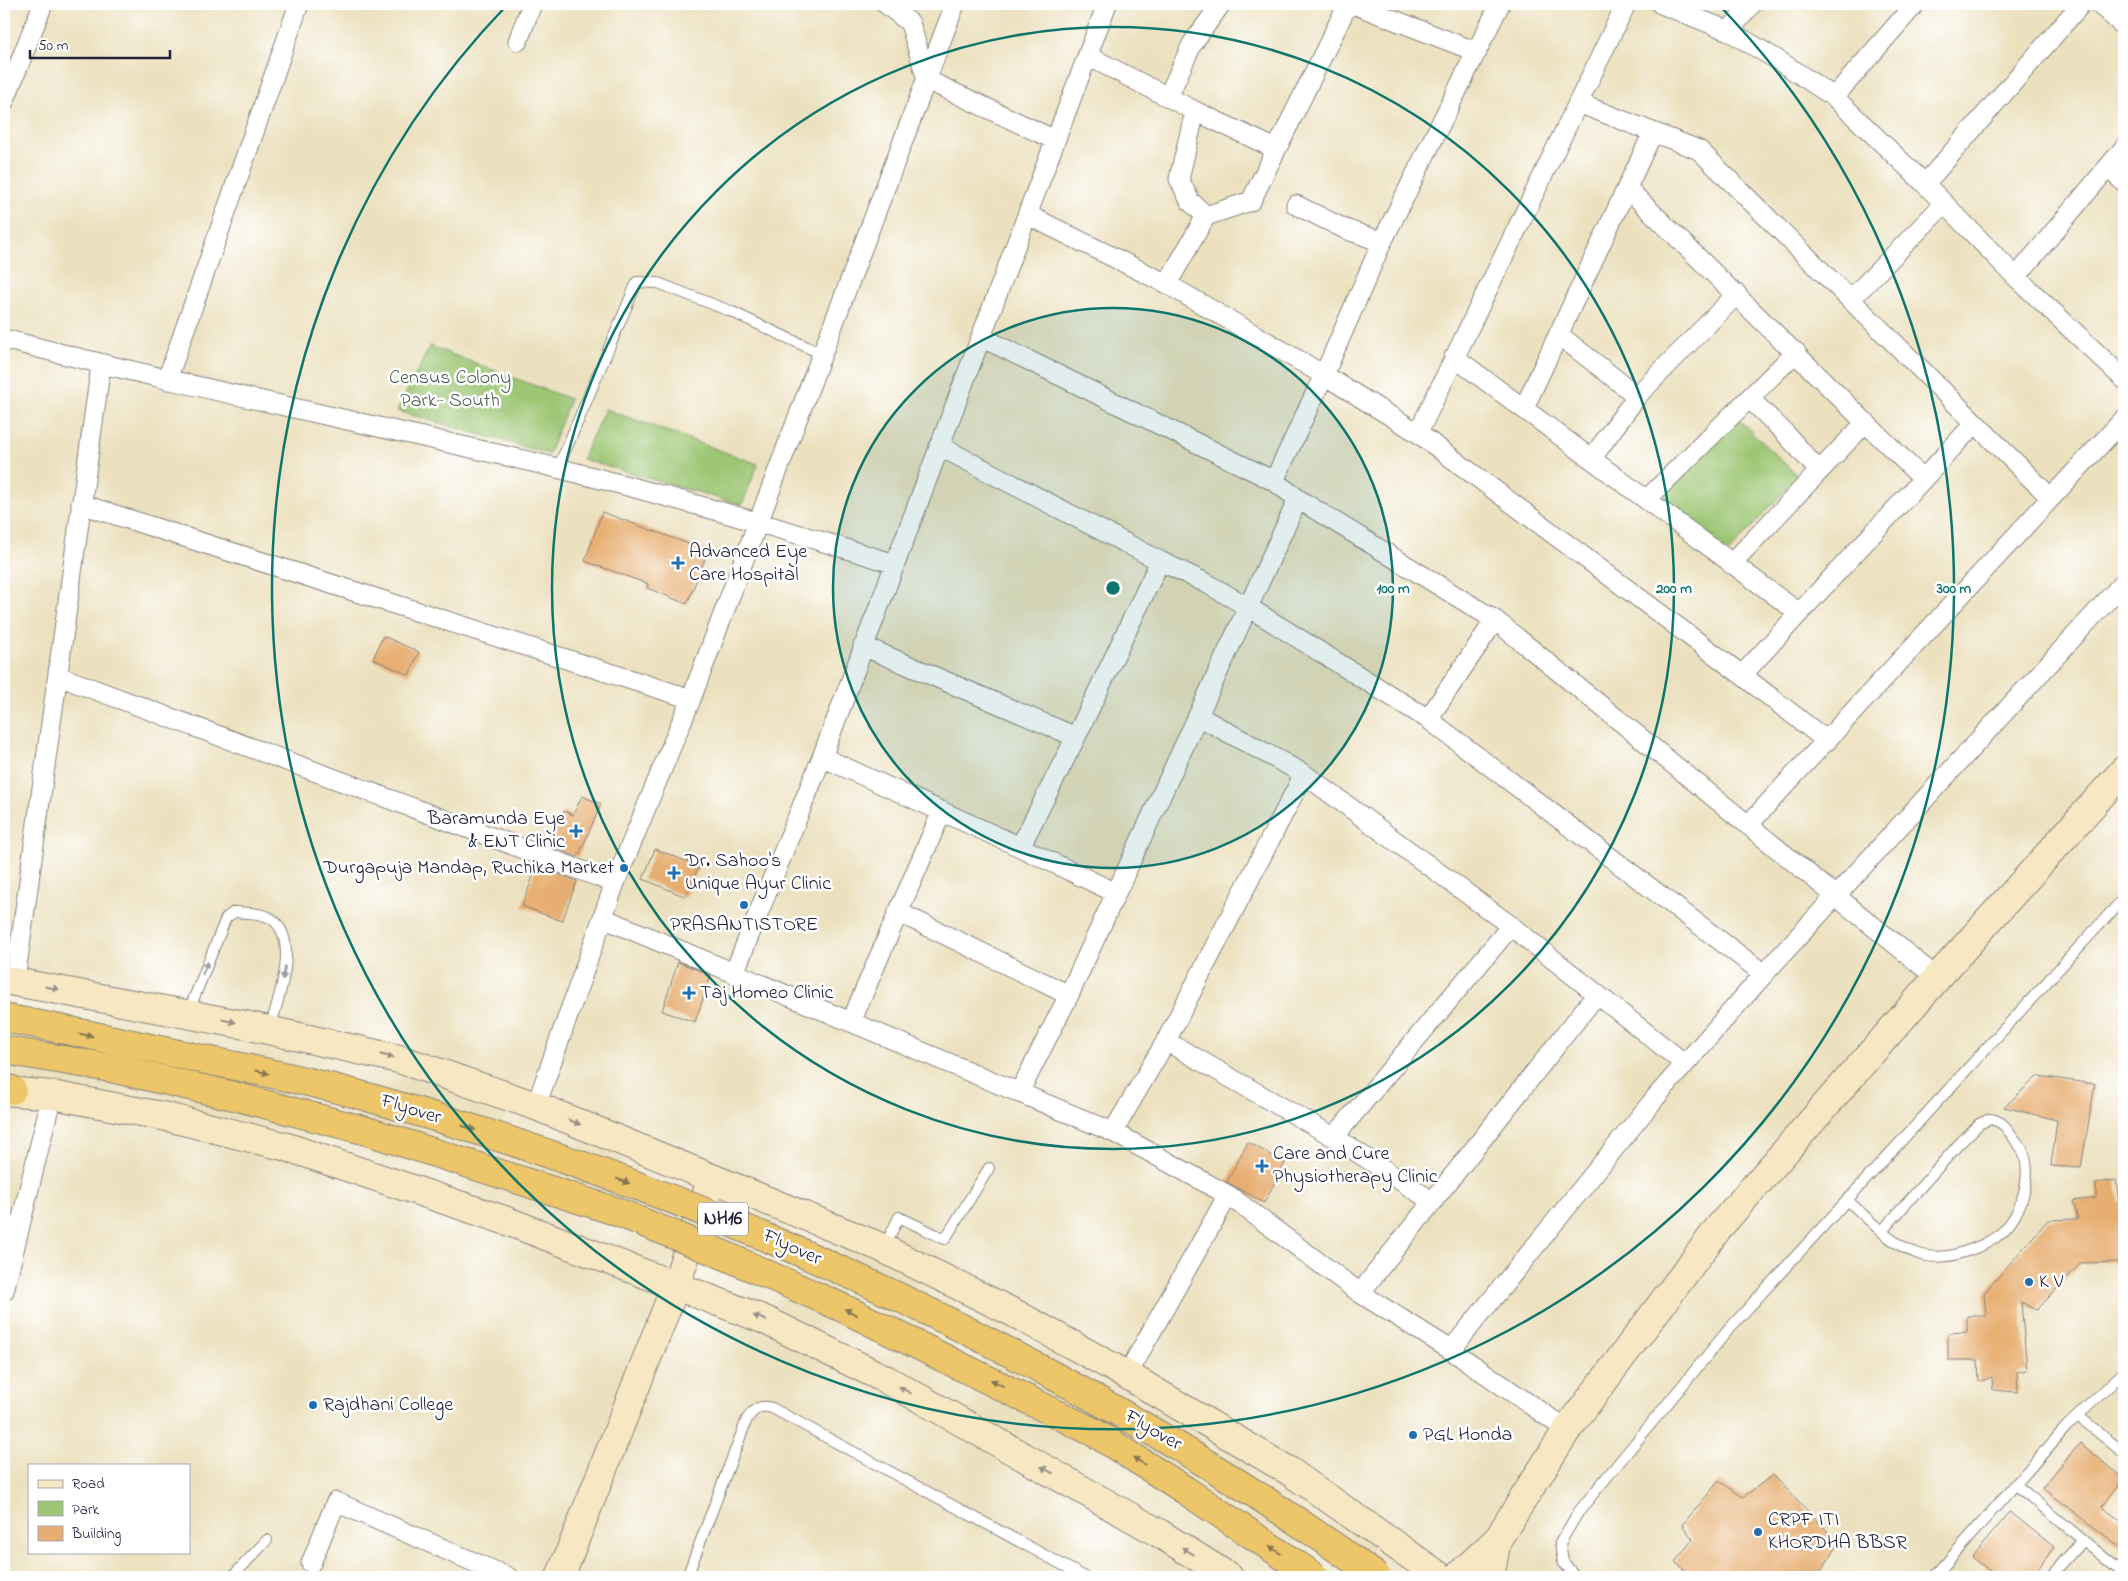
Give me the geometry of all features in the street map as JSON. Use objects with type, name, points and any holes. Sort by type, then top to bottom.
[{"type":"highway","name":"Flyover","points":[[4,1018],[251,1070],[382,1101],[520,1144],[647,1189],[749,1230],[862,1279],[990,1342],[1115,1409],[1220,1470],[1377,1577]]},
{"type":"highway","name":"Flyover","points":[[4,1050],[110,1068],[234,1096],[367,1131],[615,1211],[726,1256],[842,1308],[965,1367],[1095,1433],[1316,1577]]},
{"type":"street","points":[[4,102],[43,4]]},
{"type":"street","points":[[167,380],[299,4]]},
{"type":"street","points":[[518,41],[532,4]]},
{"type":"street","points":[[886,4],[910,23],[927,80],[1055,140]]},
{"type":"street","points":[[536,1106],[615,884],[692,698],[956,4]]},
{"type":"street","points":[[734,973],[822,757],[1107,4]]},
{"type":"street","points":[[1168,97],[1192,44],[1220,4]]},
{"type":"street","points":[[1167,284],[1206,216],[1251,201],[1348,4]]},
{"type":"street","points":[[1353,4],[1477,52]]},
{"type":"street","points":[[1274,481],[1324,375],[1382,242],[1500,4]]},
{"type":"street","points":[[1418,433],[1626,4]]},
{"type":"street","points":[[1661,4],[1729,31],[1834,97],[2016,277],[2124,379]]},
{"type":"street","points":[[1729,31],[1752,4]]},
{"type":"street","points":[[1834,97],[1915,4]]},
{"type":"street","points":[[1924,184],[2081,4]]},
{"type":"street","points":[[2099,4],[2124,26]]},
{"type":"street","points":[[1088,56],[1276,149]]},
{"type":"street","points":[[1578,103],[1699,150],[2050,497]]},
{"type":"street","points":[[1196,111],[1179,179],[1190,201],[1206,216]]},
{"type":"street","points":[[1524,408],[1653,132]]},
{"type":"street","points":[[2016,277],[2124,148]]},
{"type":"street","points":[[2108,168],[2124,182]]},
{"type":"street","points":[[1628,188],[1923,478]]},
{"type":"street","points":[[1850,300],[1944,204]]},
{"type":"street","points":[[1296,205],[1345,229],[1382,242]]},
{"type":"street","points":[[1028,215],[1167,284],[1324,375],[1418,433],[1742,675],[1827,741]]},
{"type":"street","points":[[1592,458],[1637,396],[1737,294]]},
{"type":"street","points":[[1559,335],[1637,396]]},
{"type":"street","points":[[981,337],[1274,481],[1298,499],[1495,620],[1937,978]]},
{"type":"street","points":[[4,339],[101,365],[558,468],[759,522],[894,564]]},
{"type":"street","points":[[1647,499],[1796,352]]},
{"type":"street","points":[[1454,357],[1799,613]]},
{"type":"street","points":[[101,365],[58,676],[12,951],[10,980],[270,1030],[399,1059],[536,1106],[884,1249],[1016,1314],[1127,1375],[1288,1471],[1441,1577]]},
{"type":"street","points":[[1749,398],[1785,433],[1819,471]]},
{"type":"street","points":[[1748,825],[2124,418]]},
{"type":"street","points":[[1731,564],[1866,422]]},
{"type":"street","points":[[1742,675],[1975,423]]},
{"type":"street","points":[[939,446],[1206,583],[1428,719],[1764,974]]},
{"type":"street","points":[[1019,1092],[1069,995],[1298,499]]},
{"type":"street","points":[[82,504],[692,698]]},
{"type":"street","points":[[1020,846],[1076,737],[1160,561]]},
{"type":"street","points":[[1450,1350],[1650,1104],[1685,1064],[1764,974],[1837,897],[2124,582]]},
{"type":"street","points":[[1428,719],[1495,620]]},
{"type":"street","points":[[863,646],[1076,737]]},
{"type":"street","points":[[58,676],[615,884]]},
{"type":"street","points":[[1198,716],[1304,774],[1511,926],[1685,1064]]},
{"type":"street","points":[[822,757],[1020,846],[1116,892]]},
{"type":"street","points":[[1457,1577],[1497,1540],[1567,1430],[1720,1226],[1937,978],[2124,770]]},
{"type":"street","points":[[1113,1132],[1166,1041],[1304,774]]},
{"type":"street","points":[[851,1022],[942,811]]},
{"type":"street","points":[[898,912],[1069,995]]},
{"type":"street","points":[[603,918],[1113,1132],[1228,1196],[1360,1293],[1450,1350],[1567,1430]]},
{"type":"street","points":[[1334,1137],[1511,926]]},
{"type":"street","points":[[1360,1293],[1597,994]]},
{"type":"street","points":[[1166,1041],[1334,1137],[1433,1202]]},
{"type":"street","points":[[7,1089],[52,1095],[167,1117],[287,1147],[507,1221],[765,1320],[887,1380],[1159,1533],[1229,1577]]},
{"type":"street","points":[[4,1291],[52,1095]]},
{"type":"street","points":[[560,1577],[676,1285],[712,1178]]},
{"type":"street","points":[[1127,1375],[1228,1196]]},
{"type":"street","points":[[311,1563],[336,1502],[508,1577]]},
{"type":"street","points":[[1490,1577],[1497,1540]]},
{"type":"lane","points":[[558,468],[637,282],[658,283],[712,304],[822,354]]},
{"type":"lane","points":[[1576,1577],[1562,1562],[1560,1543],[1579,1511],[1729,1329],[2124,898]]},
{"type":"lane","points":[[188,1014],[226,918],[234,912],[252,913],[271,918],[278,926],[286,946],[287,956],[280,995],[270,1030]]},
{"type":"lane","points":[[1847,1200],[1892,1240],[1914,1252],[1934,1256],[1955,1255],[1978,1248],[2001,1233],[2015,1217],[2025,1188],[2026,1175],[2022,1150],[2005,1125],[1990,1119],[1979,1124],[1882,1231]]},
{"type":"lane","points":[[884,1249],[899,1217],[945,1239],[989,1168]]},
{"type":"lane","points":[[1934,1577],[2067,1426],[2124,1372]]},
{"type":"lane","points":[[687,1577],[747,1419],[756,1408],[766,1406],[1085,1577]]},
{"type":"lane","points":[[2078,1416],[2124,1453]]},
{"type":"lane","points":[[2016,1484],[2082,1541],[2124,1574]]},
{"type":"lane","points":[[232,1577],[266,1540]]},
{"type":"lane","points":[[2050,1577],[2082,1541]]},
{"type":"green space","name":"Census Colony Park- South","points":[[430,346],[570,399],[549,454],[397,411]]},
{"type":"green space","points":[[605,409],[758,464],[742,505],[582,459]]},
{"type":"green space","points":[[1737,418],[1798,476],[1728,553],[1661,499]]},
{"type":"building","points":[[602,512],[708,551],[687,604],[647,588],[648,584],[585,561]]},
{"type":"building","points":[[383,636],[419,652],[409,675],[373,659]]},
{"type":"building","points":[[582,796],[601,804],[578,857],[548,846],[564,811],[573,815]]},
{"type":"building","points":[[655,849],[699,866],[686,897],[643,879]]},
{"type":"building","points":[[537,866],[577,881],[562,921],[522,906]]},
{"type":"building","points":[[678,962],[711,975],[695,1022],[662,1011]]},
{"type":"building","points":[[2038,1076],[2095,1084],[2081,1168],[2051,1166],[2057,1120],[2004,1107]]},
{"type":"building","points":[[1248,1142],[1285,1163],[1264,1203],[1227,1182]]},
{"type":"building","name":"K V","points":[[2116,1180],[2119,1202],[2124,1202],[2124,1262],[2081,1263],[2037,1310],[2021,1302],[2027,1370],[2017,1372],[2018,1392],[1993,1390],[1992,1377],[1979,1382],[1978,1360],[1948,1360],[1948,1333],[1967,1332],[1967,1316],[1986,1316],[1984,1293],[2048,1220],[2078,1219],[2073,1201],[2096,1198],[2096,1183]]},
{"type":"building","points":[[2080,1443],[2124,1478],[2102,1507],[2124,1523],[2124,1550],[2042,1488]]},
{"type":"building","name":"CRPF ITI KHORDHA BBSR","points":[[1773,1475],[1839,1543],[1817,1577],[1692,1577],[1675,1562],[1693,1539],[1682,1525],[1719,1481],[1743,1497]]},
{"type":"building","points":[[2010,1512],[2054,1547],[2032,1577],[1998,1577],[1972,1557]]},
{"type":"place","name":"Advanced Eye Care Hospital","points":[[678,563]]},
{"type":"place","name":"Baramunda Eye & ENT Clinic","points":[[576,831]]},
{"type":"place","name":"Durgapuja Mandap, Ruchika Market","points":[[624,868]]},
{"type":"place","name":"Dr. Sahoo's Unique Ayur Clinic","points":[[674,873]]},
{"type":"place","name":"PRASANTISTORE","points":[[744,905]]},
{"type":"place","name":"Taj Homeo Clinic","points":[[689,993]]},
{"type":"place","name":"Care and Cure Physiotherapy Clinic","points":[[1262,1166]]},
{"type":"place","name":"K V","points":[[2029,1282]]},
{"type":"place","name":"Rajdhani College","points":[[313,1405]]},
{"type":"place","name":"PGL Honda","points":[[1413,1435]]},
{"type":"place","name":"CRPF ITI KHORDHA BBSR","points":[[1758,1532]]}]
